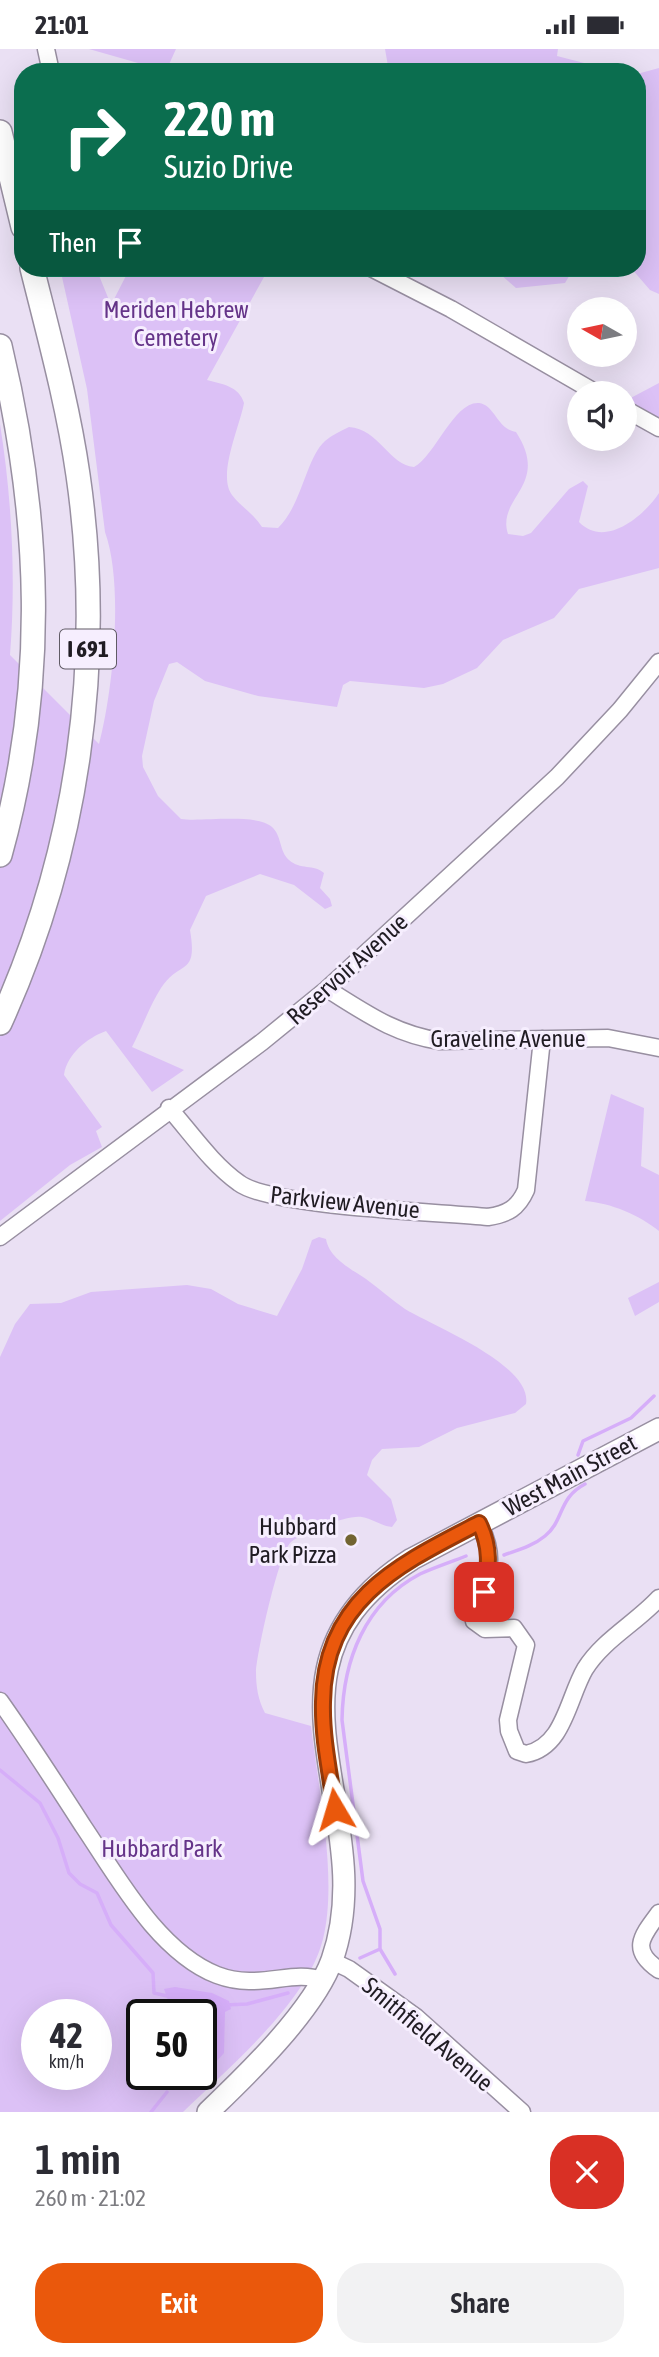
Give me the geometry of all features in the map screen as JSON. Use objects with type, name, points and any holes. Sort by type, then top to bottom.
[{"type":"highway","points":[[0,132],[14,190]]},
{"type":"highway","name":"I 691","points":[[0,1023],[37,928],[65,832],[81,738],[88,643],[87,561],[78,475],[34,277]]},
{"type":"highway","name":"I 691","points":[[0,346],[24,463],[35,585],[27,723],[18,782],[0,855]]},
{"type":"main road","name":"West Main Street","points":[[208,2112],[255,2065],[322,1980],[332,1961],[340,1927],[343,1889],[323,1705],[328,1657],[346,1619],[375,1584],[411,1559],[659,1429]]},
{"type":"street","points":[[389,277],[451,309],[576,381]]},
{"type":"street","points":[[637,416],[659,428]]},
{"type":"street","name":"Reservoir Avenue","points":[[0,1237],[169,1108],[262,1042],[327,989],[557,777],[620,711],[659,662]]},
{"type":"street","name":"Graveline Avenue","points":[[327,989],[382,1024],[420,1038],[440,1041],[608,1038],[659,1048]]},
{"type":"street","name":"Parkview Avenue","points":[[169,1108],[227,1173],[255,1192],[292,1199],[488,1217],[513,1210],[526,1190],[542,1039]]},
{"type":"street","points":[[479,1523],[486,1538],[489,1566],[474,1621],[485,1629],[514,1627],[526,1644],[508,1720],[517,1751],[526,1754],[543,1748],[556,1733],[577,1684],[597,1654],[659,1598]]},
{"type":"street","points":[[0,1701],[127,1892],[180,1951],[197,1964],[231,1980],[255,1983],[307,1977],[322,1980]]},
{"type":"street","points":[[659,1913],[645,1932],[641,1949],[643,1957],[659,1970]]},
{"type":"street","name":"Smithfield Avenue","points":[[332,1961],[349,1969],[416,2017],[522,2112]]},
{"type":"green space","points":[[89,49],[176,49],[170,63],[138,63]]},
{"type":"green space","points":[[385,49],[558,49],[557,56],[584,63],[387,63]]},
{"type":"green space","points":[[659,68],[659,294],[650,290],[639,277],[646,277],[646,72]]},
{"type":"green space","name":"Meriden Hebrew Cemetery","points":[[62,277],[100,277],[111,305],[125,277],[264,277],[207,380],[234,389],[242,397],[244,403],[228,463],[228,486],[235,499],[262,527],[278,528],[286,518],[313,459],[325,441],[334,435],[349,427],[359,429],[405,465],[414,467],[430,452],[461,410],[479,403],[489,408],[504,426],[516,432],[525,450],[528,466],[526,478],[509,510],[506,521],[508,534],[523,536],[531,533],[569,489],[583,481],[588,486],[579,522],[600,532],[612,531],[634,519],[659,493],[659,568],[579,589],[554,618],[503,640],[477,668],[443,684],[424,688],[350,681],[343,685],[337,707],[258,696],[205,681],[177,662],[169,664],[154,701],[142,756],[143,767],[158,796],[181,819],[254,820],[272,827],[289,860],[324,873],[320,888],[330,899],[332,906],[325,909],[294,885],[260,874],[206,896],[190,930],[192,955],[186,966],[168,979],[161,988],[132,1047],[184,1070],[152,1092],[106,1031],[85,1042],[69,1060],[64,1075],[102,1127],[96,1131],[102,1147],[70,1165],[0,1221],[0,424],[12,539],[10,655],[99,744],[109,696],[115,608],[111,554],[105,532],[87,389]]},
{"type":"green space","points":[[503,277],[569,277],[565,283],[516,288]]},
{"type":"green space","points":[[659,383],[659,421],[637,409],[637,395]]},
{"type":"green space","points":[[611,1094],[644,1108],[641,1166],[659,1175],[659,1231],[624,1211],[585,1201]]},
{"type":"green space","name":"Hubbard Park","points":[[319,1237],[326,1239],[331,1252],[342,1262],[405,1309],[498,1361],[514,1375],[524,1389],[526,1404],[515,1413],[457,1428],[419,1447],[382,1449],[372,1460],[367,1475],[391,1499],[397,1520],[392,1527],[362,1517],[347,1518],[305,1534],[291,1542],[286,1550],[264,1625],[257,1661],[257,1688],[265,1713],[311,1726],[328,1861],[328,1889],[323,1939],[301,1987],[284,2010],[217,2079],[217,1999],[126,1999],[126,2090],[206,2090],[183,2112],[0,2112],[0,1357],[15,1324],[30,1304],[61,1303],[91,1292],[187,1285],[211,1289],[238,1304],[277,1316],[302,1269],[312,1240]]},
{"type":"green space","points":[[659,1282],[659,1302],[635,1316],[628,1298]]},
{"type":"shaded area","points":[[175,1987],[212,1993],[229,2001],[231,2009],[225,2012],[224,2053],[217,2061],[217,1999],[168,1999],[164,1989]]},
{"type":"waterway","points":[[578,1455],[583,1441],[631,1418],[654,1396]]},
{"type":"waterway","points":[[504,1555],[545,1536],[555,1524],[570,1496],[585,1484]]},
{"type":"waterway","points":[[395,1974],[380,1949],[380,1929],[363,1881],[342,1720],[343,1698],[353,1655],[371,1617],[401,1586],[420,1574],[466,1556]]},
{"type":"waterway","points":[[0,1770],[40,1803],[58,1838],[69,1873],[80,1884],[97,1893],[111,1925],[153,1973],[154,1993],[167,1996]]},
{"type":"waterway","points":[[360,1958],[380,1949]]},
{"type":"waterway","points":[[225,2005],[247,2004],[288,1993]]},
{"type":"waterway","points":[[151,2112],[167,2092]]},
{"type":"place","name":"Hubbard Park Pizza","points":[[351,1540]]},
{"type":"route","points":[[335,1809],[325,1731],[324,1681],[328,1657],[336,1638],[359,1600],[392,1571],[479,1523],[486,1538],[489,1566],[484,1592]]}]
